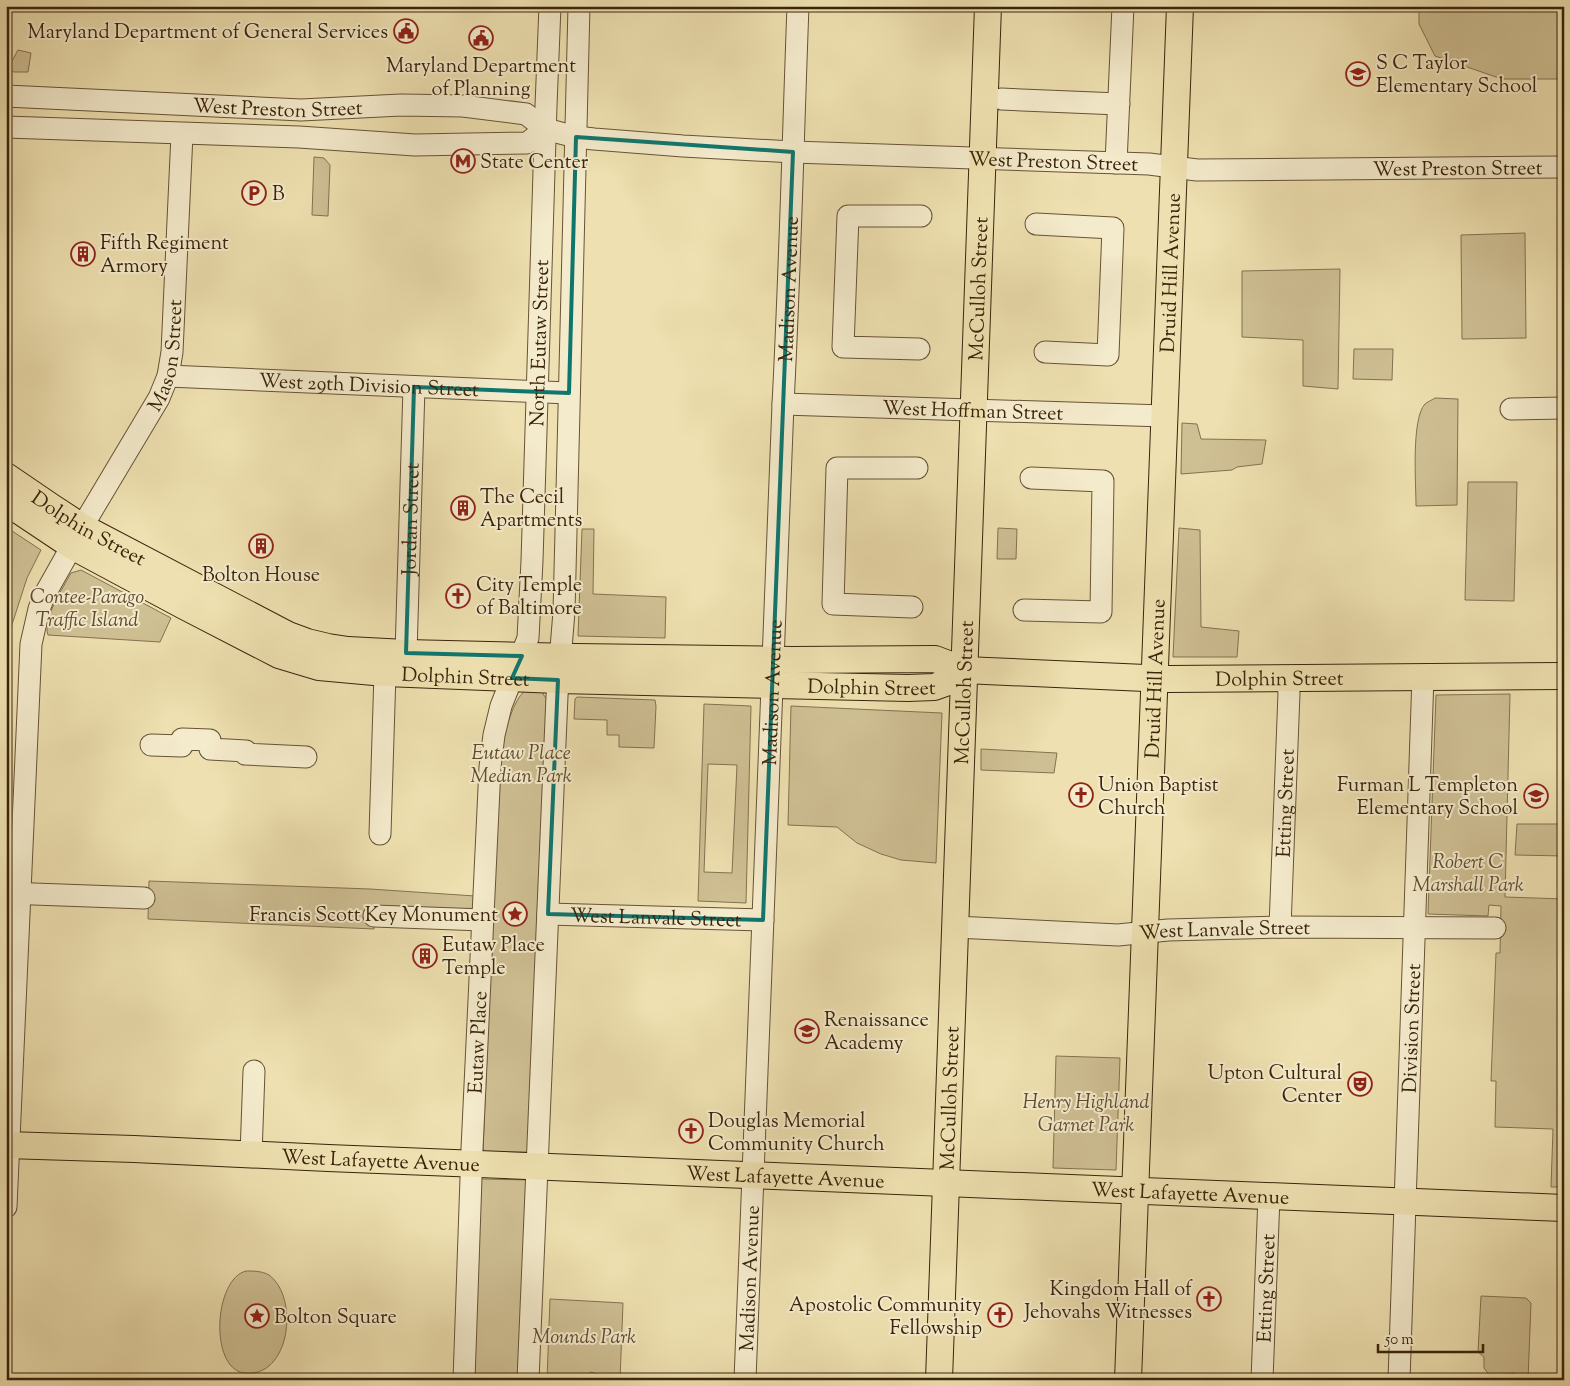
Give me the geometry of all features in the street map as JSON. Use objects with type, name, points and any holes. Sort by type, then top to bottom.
[{"type":"main road","name":"McCulloh Street","points":[[939,1380],[988,6]]},
{"type":"main road","name":"Druid Hill Avenue","points":[[1128,1380],[1180,6]]},
{"type":"main road","name":"Dolphin Street","points":[[6,476],[50,506],[77,536],[279,655],[319,667],[385,673],[517,667],[559,668],[772,685],[923,688],[948,682],[964,670]]},
{"type":"main road","name":"Dolphin Street","points":[[6,502],[298,638],[328,647],[348,650],[406,653],[517,667]]},
{"type":"main road","name":"Dolphin Street","points":[[559,668],[773,659],[935,659],[964,670],[1168,678],[1564,676]]},
{"type":"main road","name":"West Lafayette Avenue","points":[[8,1145],[1564,1208]]},
{"type":"street","name":"North Eutaw Street","points":[[517,667],[528,638],[550,6]]},
{"type":"street","name":"North Eutaw Street","points":[[559,668],[564,612],[579,6]]},
{"type":"street","name":"Madison Avenue","points":[[744,1380],[783,404],[790,279],[798,6]]},
{"type":"street","points":[[1116,163],[1122,6]]},
{"type":"street","name":"West Preston Street","points":[[6,96],[301,110],[401,106],[463,106],[526,114],[545,129],[576,137],[683,146],[793,152],[1116,163],[1197,170],[1564,167]]},
{"type":"street","points":[[1001,98],[1119,104]]},
{"type":"street","name":"West Preston Street","points":[[6,127],[299,137],[415,145],[526,143],[545,129]]},
{"type":"street","name":"Mason Street","points":[[6,1207],[13,893],[30,644],[45,594],[159,398],[168,376],[172,352],[182,134]]},
{"type":"street","points":[[919,349],[843,347],[848,216],[921,216]]},
{"type":"street","points":[[1036,224],[1113,228],[1108,355],[1045,352]]},
{"type":"street","name":"West 29th Division Street","points":[[168,376],[569,393]]},
{"type":"street","name":"Jordan Street","points":[[406,653],[414,387]]},
{"type":"street","name":"West Hoffman Street","points":[[783,404],[1164,416]]},
{"type":"street","points":[[1511,409],[1564,408]]},
{"type":"street","points":[[912,607],[833,604],[837,468],[917,468]]},
{"type":"street","points":[[1024,610],[1101,612],[1104,481],[1031,478]]},
{"type":"street","name":"Eutaw Place","points":[[464,1380],[482,920],[490,767],[494,735],[501,706],[517,667]]},
{"type":"street","points":[[528,1380],[559,668]]},
{"type":"street","points":[[380,834],[385,673]]},
{"type":"street","name":"Division Street","points":[[1399,1380],[1423,676]]},
{"type":"street","name":"Etting Street","points":[[1280,928],[1289,693],[1287,678]]},
{"type":"street","points":[[151,745],[182,746],[182,739],[210,740],[210,749],[246,751],[245,754],[306,757]]},
{"type":"street","points":[[13,893],[144,898]]},
{"type":"street","name":"West Lanvale Street","points":[[548,914],[763,920]]},
{"type":"street","points":[[374,916],[482,920]]},
{"type":"street","name":"West Lanvale Street","points":[[954,927],[1118,935],[1168,930],[1495,928]]},
{"type":"street","points":[[251,1155],[254,1071]]},
{"type":"street","name":"Etting Street","points":[[1262,1380],[1270,1196]]},
{"type":"highlighted area","points":[[576,137],[793,152],[763,920],[548,914],[558,680],[512,678],[522,656],[406,653],[414,387],[569,393]]},
{"type":"green space","points":[[1419,6],[1564,6],[1564,79],[1502,79],[1435,56],[1419,24]]},
{"type":"green space","points":[[18,50],[31,53],[28,72],[14,72],[8,68]]},
{"type":"green space","points":[[314,157],[324,158],[330,165],[328,216],[312,215]]},
{"type":"green space","points":[[1525,233],[1526,338],[1462,339],[1461,235]]},
{"type":"green space","points":[[1340,269],[1338,389],[1303,386],[1303,340],[1242,337],[1242,271]]},
{"type":"green space","points":[[1354,349],[1393,349],[1392,380],[1353,379]]},
{"type":"green space","points":[[1435,398],[1458,399],[1457,505],[1416,506],[1415,453],[1418,423],[1425,404]]},
{"type":"green space","points":[[1182,423],[1197,424],[1201,439],[1266,440],[1262,464],[1237,467],[1232,470],[1181,474]]},
{"type":"green space","points":[[1468,482],[1517,482],[1514,601],[1465,600]]},
{"type":"green space","points":[[6,527],[41,550],[27,578],[8,637],[6,637]]},
{"type":"green space","points":[[998,528],[1017,529],[1016,559],[997,559]]},
{"type":"green space","points":[[1179,528],[1200,530],[1201,627],[1239,631],[1237,657],[1173,657]]},
{"type":"green space","points":[[582,529],[594,529],[593,594],[666,597],[665,638],[578,636]]},
{"type":"green space","name":"Contee-Parago Traffic Island","points":[[81,570],[171,618],[160,642],[48,635],[48,621],[59,595],[71,573]]},
{"type":"green space","name":"Eutaw Place Median Park","points":[[525,691],[542,692],[547,700],[528,1152],[483,1152],[499,758],[512,712],[520,696]]},
{"type":"green space","name":"Robert C Marshall Park","points":[[1510,694],[1505,897],[1564,899],[1564,1187],[1551,1187],[1553,1129],[1495,1127],[1496,1081],[1491,1081],[1496,953],[1500,953],[1501,906],[1489,905],[1488,916],[1428,914],[1436,695]]},
{"type":"green space","points":[[577,697],[655,700],[654,748],[619,747],[619,735],[607,735],[607,720],[574,719],[575,699]]},
{"type":"green space","points":[[704,704],[751,706],[746,903],[698,901]],"holes":[[[708,764],[737,765],[732,873],[704,872]]]},
{"type":"green space","points":[[791,706],[942,713],[936,863],[901,860],[881,854],[857,843],[837,827],[788,825]]},
{"type":"green space","points":[[981,749],[1057,753],[1054,773],[981,770]]},
{"type":"green space","points":[[1517,824],[1564,824],[1564,856],[1515,855]]},
{"type":"green space","points":[[149,881],[370,889],[475,896],[474,918],[374,919],[374,929],[148,919]]},
{"type":"green space","name":"Henry Highland Garnet Park","points":[[1056,1056],[1120,1058],[1116,1170],[1053,1168]]},
{"type":"green space","points":[[481,1179],[530,1180],[520,1380],[472,1380]]},
{"type":"green space","points":[[246,1271],[269,1275],[279,1286],[285,1301],[287,1318],[285,1335],[280,1351],[272,1363],[260,1371],[244,1373],[233,1368],[225,1356],[221,1341],[220,1323],[222,1305],[227,1290],[235,1277]]},
{"type":"green space","points":[[1481,1296],[1526,1298],[1531,1303],[1528,1380],[1520,1380],[1514,1373],[1490,1376],[1484,1368],[1484,1357],[1478,1352]]},
{"type":"green space","name":"Mounds Park","points":[[550,1299],[623,1303],[620,1380],[605,1380],[602,1376],[591,1372],[586,1376],[585,1380],[547,1380]]},
{"type":"place","name":"Maryland Department of General Services","points":[[406,31]]},
{"type":"place","name":"Maryland Department of Planning","points":[[481,38]]},
{"type":"place","name":"S C Taylor Elementary School","points":[[1358,74]]},
{"type":"place","name":"State Center","points":[[463,161]]},
{"type":"place","name":"B","points":[[254,193]]},
{"type":"place","name":"Fifth Regiment Armory","points":[[83,254]]},
{"type":"place","name":"The Cecil Apartments","points":[[463,508]]},
{"type":"place","name":"Bolton House","points":[[261,546]]},
{"type":"place","name":"City Temple of Baltimore","points":[[458,596]]},
{"type":"place","name":"Union Baptist Church","points":[[1081,795]]},
{"type":"place","name":"Furman L Templeton Elementary School","points":[[1536,796]]},
{"type":"place","name":"Francis Scott Key Monument","points":[[515,914]]},
{"type":"place","name":"Eutaw Place Temple","points":[[425,956]]},
{"type":"place","name":"Renaissance Academy","points":[[807,1031]]},
{"type":"place","name":"Upton Cultural Center","points":[[1360,1084]]},
{"type":"place","name":"Douglas Memorial Community Church","points":[[691,1131]]},
{"type":"place","name":"Kingdom Hall of Jehovahs Witnesses","points":[[1209,1299]]},
{"type":"place","name":"Apostolic Community Fellowship","points":[[1000,1315]]},
{"type":"place","name":"Bolton Square","points":[[257,1316]]}]
